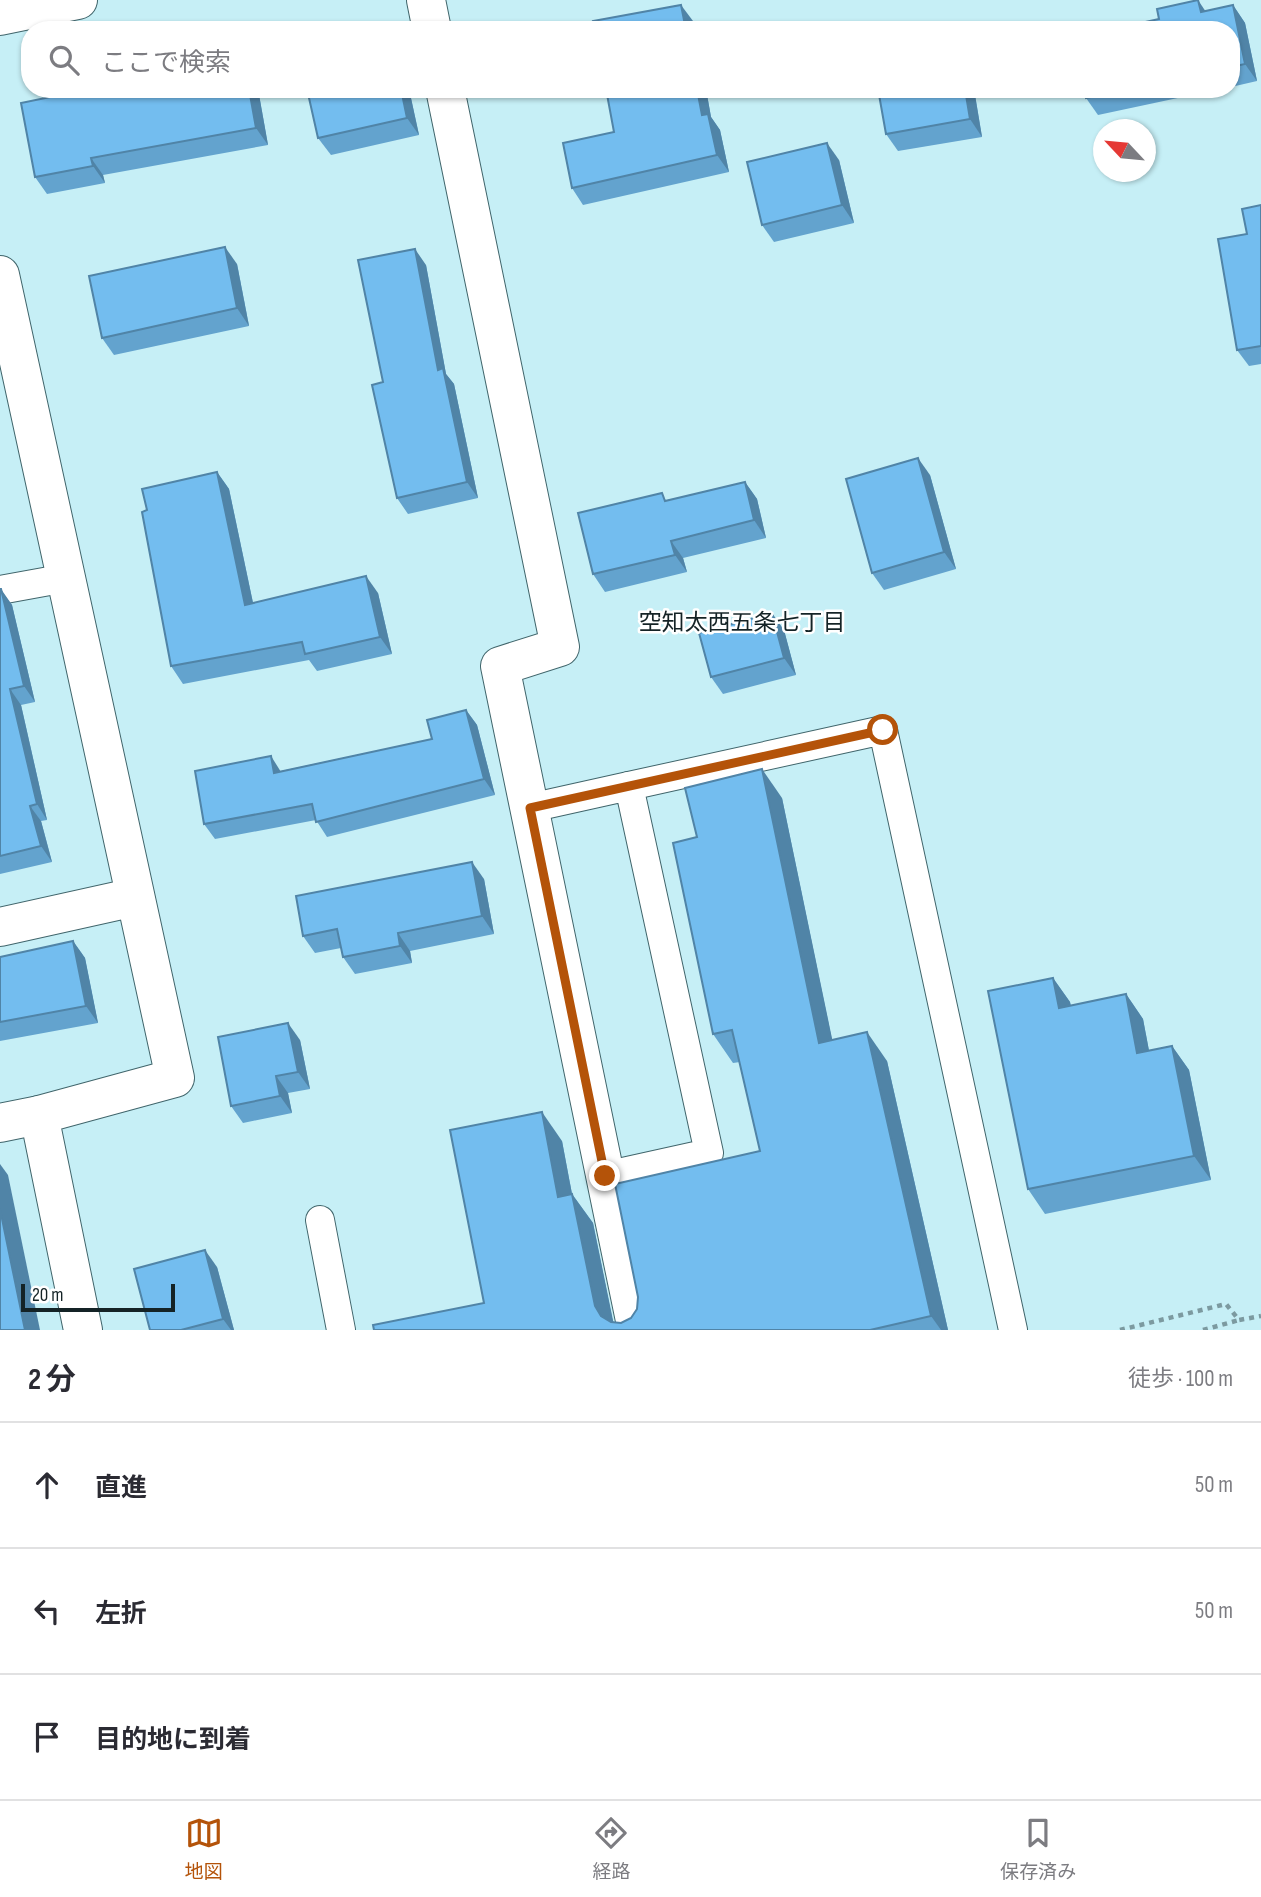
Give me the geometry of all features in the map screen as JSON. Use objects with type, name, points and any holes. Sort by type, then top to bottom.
[{"type":"street","points":[[0,16],[78,0]]},
{"type":"street","points":[[426,0],[430,21]]},
{"type":"street","points":[[447,98],[560,647],[500,666],[637,1330]]},
{"type":"street","points":[[0,275],[4,316],[66,578],[175,1078],[0,1123]]},
{"type":"street","points":[[0,927],[135,897]]},
{"type":"street","points":[[38,1115],[83,1330]]},
{"type":"lane","points":[[0,590],[66,578]]},
{"type":"lane","points":[[530,808],[883,730],[1013,1330]]},
{"type":"lane","points":[[605,1176],[709,1153],[629,786]]},
{"type":"lane","points":[[320,1220],[341,1330]]},
{"type":"path","points":[[1120,1330],[1226,1304],[1239,1320]]},
{"type":"path","points":[[1203,1330],[1261,1316]]},
{"type":"building","points":[[1198,0],[1201,12],[1233,5],[1236,21],[1150,21],[1159,19],[1157,9]]},
{"type":"building","points":[[681,5],[684,21],[593,21]]},
{"type":"building","points":[[1240,39],[1245,64],[1240,65]]},
{"type":"building","points":[[45,98],[251,98],[256,128],[91,158],[93,166],[35,177],[21,103]]},
{"type":"building","points":[[309,98],[403,98],[407,118],[318,138]]},
{"type":"building","points":[[608,98],[699,98],[702,115],[708,114],[717,155],[572,188],[563,143],[614,132]]},
{"type":"building","points":[[880,98],[966,98],[970,119],[886,134]]},
{"type":"building","points":[[827,143],[842,205],[762,225],[747,162]]},
{"type":"building","points":[[1261,205],[1261,346],[1237,350],[1218,239],[1247,234],[1242,209]]},
{"type":"building","points":[[225,247],[237,308],[102,338],[89,276]]},
{"type":"building","points":[[415,249],[438,370],[443,368],[467,482],[397,498],[372,385],[383,382],[358,260]]},
{"type":"building","points":[[918,458],[944,552],[872,573],[846,479]]},
{"type":"building","points":[[217,472],[245,605],[366,576],[380,637],[305,654],[302,642],[171,666],[142,512],[147,510],[142,489]]},
{"type":"building","points":[[745,482],[754,520],[671,541],[675,555],[593,574],[578,513],[662,493],[665,501]]},
{"type":"building","points":[[0,589],[24,686],[10,689],[37,804],[30,806],[41,846],[0,856]]},
{"type":"building","points":[[772,613],[784,658],[711,677],[699,633]]},
{"type":"building","points":[[466,710],[484,779],[316,822],[312,804],[204,824],[195,771],[271,756],[274,773],[432,739],[427,720]]},
{"type":"building","points":[[762,769],[819,1043],[867,1032],[931,1316],[870,1330],[374,1330],[373,1325],[484,1303],[450,1130],[542,1112],[558,1197],[572,1194],[595,1306],[601,1316],[611,1322],[621,1323],[631,1318],[637,1309],[638,1297],[615,1184],[760,1151],[732,1030],[713,1034],[673,843],[697,837],[685,788]]},
{"type":"building","points":[[472,862],[482,916],[398,933],[400,946],[343,957],[337,929],[303,936],[296,896]]},
{"type":"building","points":[[73,941],[86,1006],[0,1022],[0,957]]},
{"type":"building","points":[[1053,978],[1059,1008],[1126,994],[1137,1053],[1172,1046],[1194,1156],[1028,1189],[988,991]]},
{"type":"building","points":[[288,1023],[298,1072],[276,1076],[280,1096],[231,1106],[218,1037]]},
{"type":"building","points":[[0,1209],[25,1330],[0,1330]]},
{"type":"building","points":[[205,1250],[223,1319],[181,1330],[150,1330],[134,1269]]},
{"type":"district","name":"空知太西五条七丁目","points":[[742,623]]},
{"type":"route","points":[[605,1176],[530,808],[883,730]]}]
